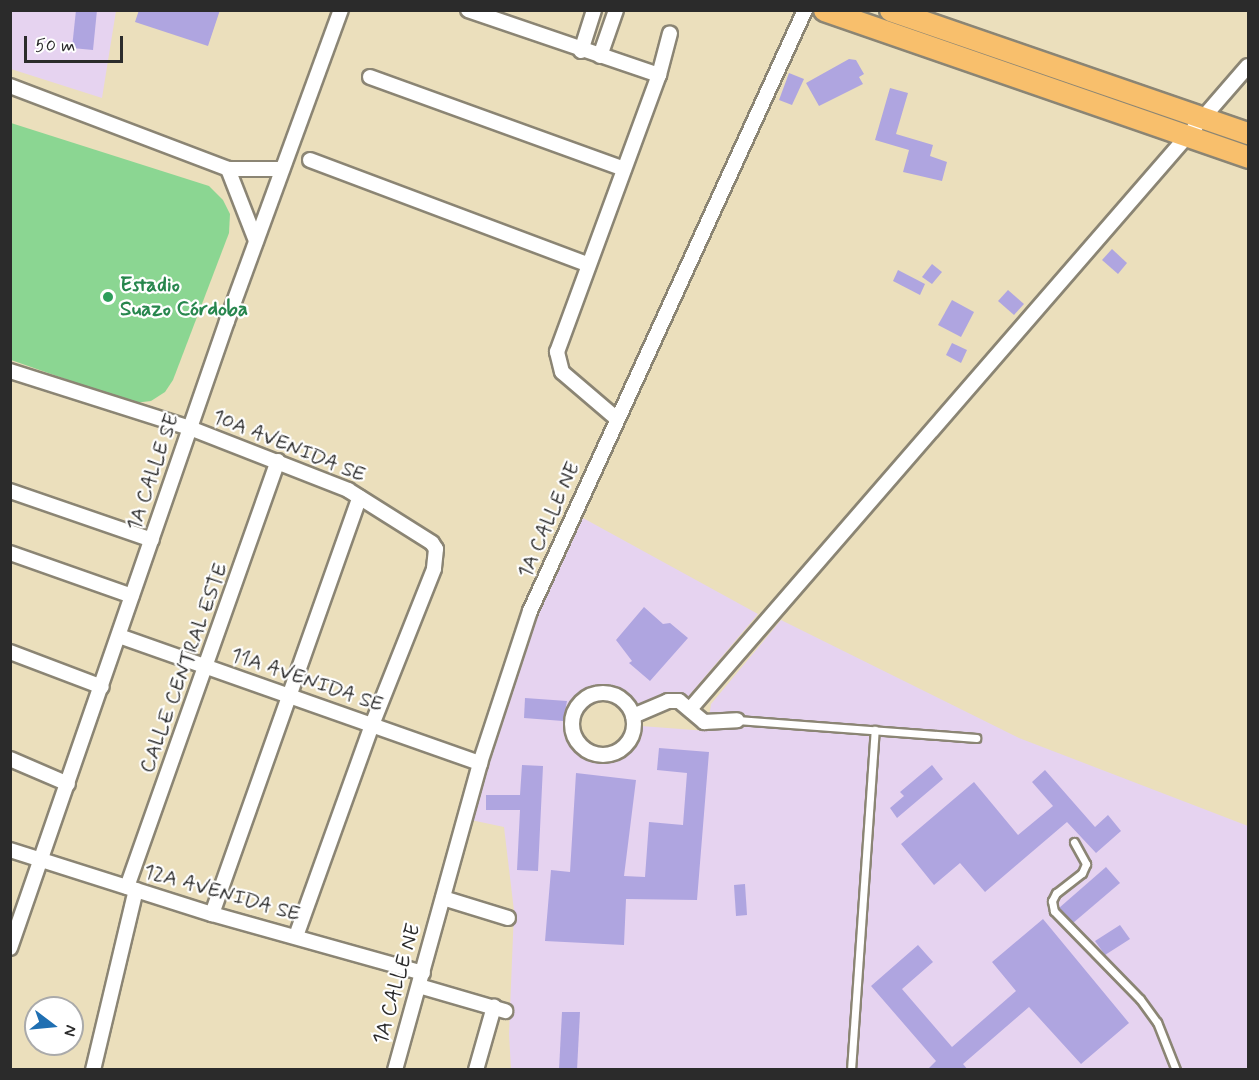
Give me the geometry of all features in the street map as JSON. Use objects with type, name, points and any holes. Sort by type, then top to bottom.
[{"type":"main road","points":[[824,10],[1248,158]]},
{"type":"main road","points":[[890,10],[1248,133]]},
{"type":"street","name":"1A CALLE SE","points":[[10,948],[16,916],[42,862],[190,428],[341,10]]},
{"type":"street","points":[[468,10],[581,51],[659,75]]},
{"type":"street","points":[[581,51],[594,10]]},
{"type":"street","points":[[600,56],[616,10]]},
{"type":"street","name":"1A CALLE NE","points":[[395,1070],[480,763],[531,611],[805,10]]},
{"type":"street","points":[[617,419],[562,372],[557,352],[587,264],[659,75],[670,33]]},
{"type":"street","points":[[691,708],[1248,66]]},
{"type":"street","points":[[370,77],[624,169]]},
{"type":"street","points":[[10,86],[228,168],[282,169]]},
{"type":"street","points":[[310,160],[587,264]]},
{"type":"street","points":[[228,168],[256,241]]},
{"type":"street","name":"10A AVENIDA SE","points":[[10,371],[190,428],[278,462],[360,497],[436,549],[434,569],[372,725]]},
{"type":"street","name":"CALLE CENTRAL ESTE","points":[[93,1070],[132,888],[278,462]]},
{"type":"street","points":[[10,491],[152,540]]},
{"type":"street","points":[[212,914],[360,497]]},
{"type":"street","points":[[10,553],[132,596]]},
{"type":"street","name":"11A AVENIDA SE","points":[[119,636],[480,763]]},
{"type":"street","points":[[10,652],[102,687]]},
{"type":"street","points":[[595,694],[614,695],[633,716],[632,735],[611,754],[583,749],[573,732],[574,713],[595,694]]},
{"type":"street","points":[[633,716],[668,701],[691,708],[697,719],[704,722],[737,720]]},
{"type":"street","points":[[296,936],[372,725]]},
{"type":"street","points":[[10,759],[68,784]]},
{"type":"street","name":"12A AVENIDA SE","points":[[10,850],[212,914],[296,936],[499,1009],[476,1070]]},
{"type":"street","points":[[443,898],[508,918]]},
{"type":"lane","points":[[737,720],[976,738]]},
{"type":"lane","points":[[851,1070],[875,730]]},
{"type":"lane","points":[[1074,842],[1086,864],[1082,873],[1056,893],[1052,901],[1054,911],[1152,1014],[1176,1070]]},
{"type":"shaded area","points":[[11,11],[116,11],[102,98],[11,69]]},
{"type":"shaded area","points":[[583,518],[758,614],[681,705],[638,706],[621,690],[608,687],[577,694],[564,723],[570,742],[582,756],[615,760],[629,753],[641,726],[707,731],[711,704],[781,620],[1019,738],[1248,826],[1248,1069],[511,1069],[509,1034],[514,911],[504,827],[471,820],[536,620]]},
{"type":"green space","name":"Estadio Suazo Córdoba","points":[[11,123],[209,186],[223,200],[230,214],[229,233],[173,380],[165,392],[151,401],[134,403],[11,360]]},
{"type":"building","points":[[76,10],[97,10],[93,50],[72,48]]},
{"type":"building","points":[[139,10],[220,10],[208,46],[135,22]]},
{"type":"building","points":[[849,59],[856,60],[864,74],[859,77],[863,84],[819,106],[806,83]]},
{"type":"building","points":[[789,73],[804,79],[792,105],[779,100]]},
{"type":"building","points":[[890,88],[908,93],[896,134],[933,145],[930,156],[947,162],[942,181],[903,172],[909,150],[875,140]]},
{"type":"building","points":[[1112,249],[1127,263],[1118,274],[1102,260]]},
{"type":"building","points":[[932,264],[942,272],[932,284],[922,277]]},
{"type":"building","points":[[898,270],[925,284],[920,295],[893,281]]},
{"type":"building","points":[[1008,290],[1024,304],[1014,315],[998,301]]},
{"type":"building","points":[[952,300],[974,312],[961,337],[938,325]]},
{"type":"building","points":[[952,343],[967,350],[961,363],[946,355]]},
{"type":"building","points":[[644,607],[663,624],[670,623],[688,638],[650,681],[629,663],[632,661],[616,640]]},
{"type":"building","points":[[525,698],[567,701],[563,721],[524,718]]},
{"type":"building","points":[[659,748],[709,752],[697,900],[626,899],[624,945],[545,941],[551,870],[570,872],[576,773],[636,780],[624,876],[645,877],[649,822],[683,825],[687,773],[657,770]]},
{"type":"building","points":[[522,765],[543,766],[538,871],[517,870],[520,810],[486,810],[486,795],[520,795]]},
{"type":"building","points":[[932,765],[943,779],[897,818],[890,808],[904,796],[900,792]]},
{"type":"building","points":[[1045,770],[1095,827],[1108,815],[1121,831],[1096,853],[1067,822],[985,892],[960,863],[934,885],[901,844],[974,782],[1018,835],[1053,806],[1032,782]]},
{"type":"building","points":[[1106,867],[1120,883],[1073,923],[1059,908]]},
{"type":"building","points":[[745,884],[747,915],[736,916],[734,885]]},
{"type":"building","points":[[1043,919],[1129,1023],[1081,1064],[1029,1007],[963,1064],[968,1070],[927,1070],[936,1061],[871,986],[918,945],[933,962],[902,989],[952,1047],[1016,991],[992,962]]},
{"type":"building","points":[[1120,925],[1130,939],[1105,955],[1095,941]]},
{"type":"building","points":[[562,1012],[580,1012],[577,1070],[559,1070]]},
{"type":"place","name":"Estadio Suazo Córdoba","points":[[108,297]]}]
